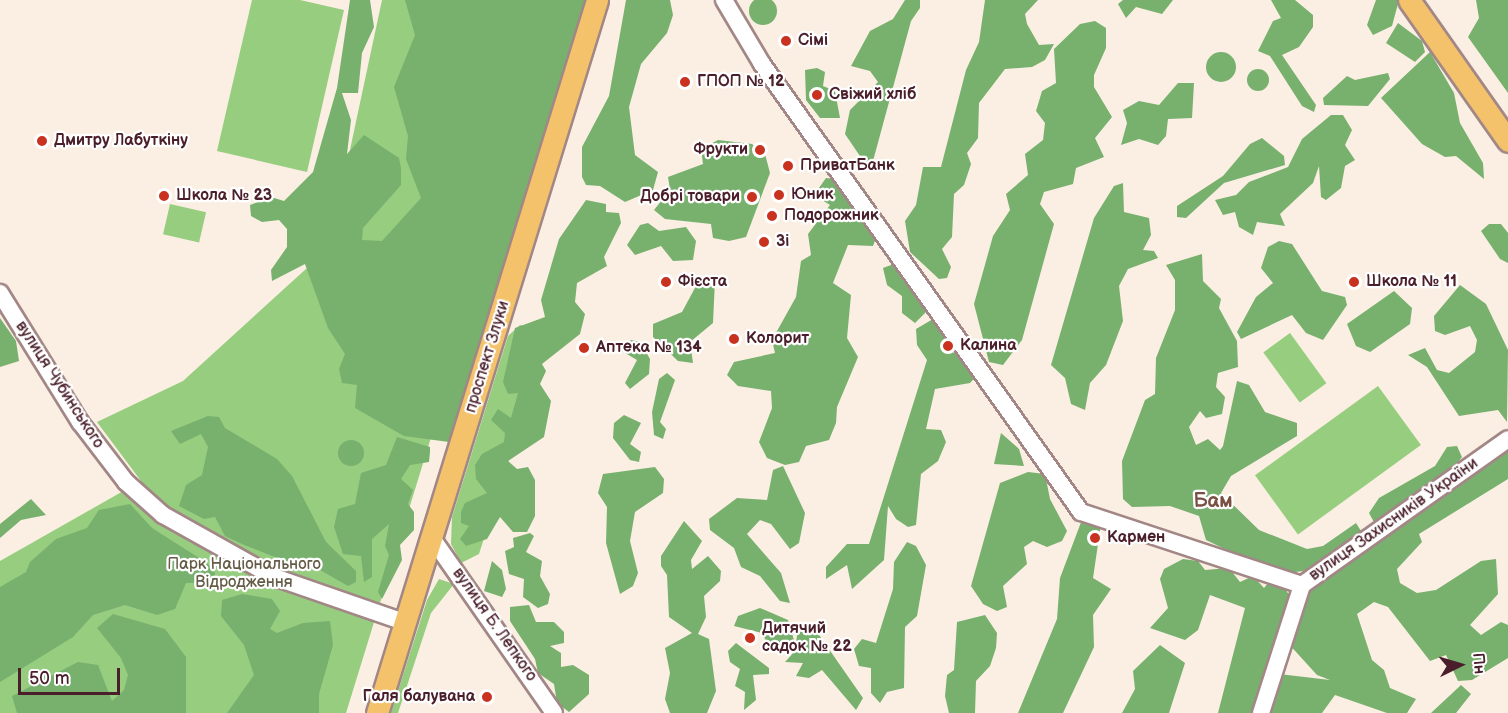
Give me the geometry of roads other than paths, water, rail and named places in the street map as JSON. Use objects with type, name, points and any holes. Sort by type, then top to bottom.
[{"type":"main road","name":"проспект Злуки","points":[[377,713],[597,0]]},
{"type":"main road","points":[[1409,0],[1508,141]]},
{"type":"street","points":[[724,0],[762,64],[1081,512],[1302,585]]},
{"type":"street","name":"вулиця Чубинського","points":[[0,293],[80,422],[126,482],[163,515],[274,577],[404,622]]},
{"type":"street","name":"вулиця Захисників України","points":[[1260,713],[1302,585],[1508,440]]},
{"type":"street","name":"вулиця Б. Лепкого","points":[[432,538],[554,713]]},
{"type":"place","name":"Сімі","points":[[786,41]]},
{"type":"place","name":"ГПОП № 12","points":[[685,82]]},
{"type":"place","name":"Свіжий хліб","points":[[817,95]]},
{"type":"place","name":"Дмитру Лабуткіну","points":[[42,141]]},
{"type":"place","name":"Фрукти","points":[[760,150]]},
{"type":"place","name":"ПриватБанк","points":[[788,166]]},
{"type":"place","name":"Юник","points":[[779,195]]},
{"type":"place","name":"Школа № 23","points":[[164,196]]},
{"type":"place","name":"Добрі товари","points":[[752,197]]},
{"type":"place","name":"Подорожник","points":[[772,216]]},
{"type":"place","name":"3і","points":[[764,242]]},
{"type":"place","name":"Фієста","points":[[666,282]]},
{"type":"place","name":"Школа № 11","points":[[1354,282]]},
{"type":"place","name":"Колорит","points":[[734,339]]},
{"type":"place","name":"Калина","points":[[948,346]]},
{"type":"place","name":"Аптека № 134","points":[[584,348]]},
{"type":"place","name":"Кармен","points":[[1095,538]]},
{"type":"place","name":"Дитячий садок № 22","points":[[750,638]]},
{"type":"place","name":"Галя балувана","points":[[487,697]]},
{"type":"district","name":"Бам","points":[[1213,501]]},
{"type":"park label","name":"Парк Національного Відродження","points":[[244,574]]}]
